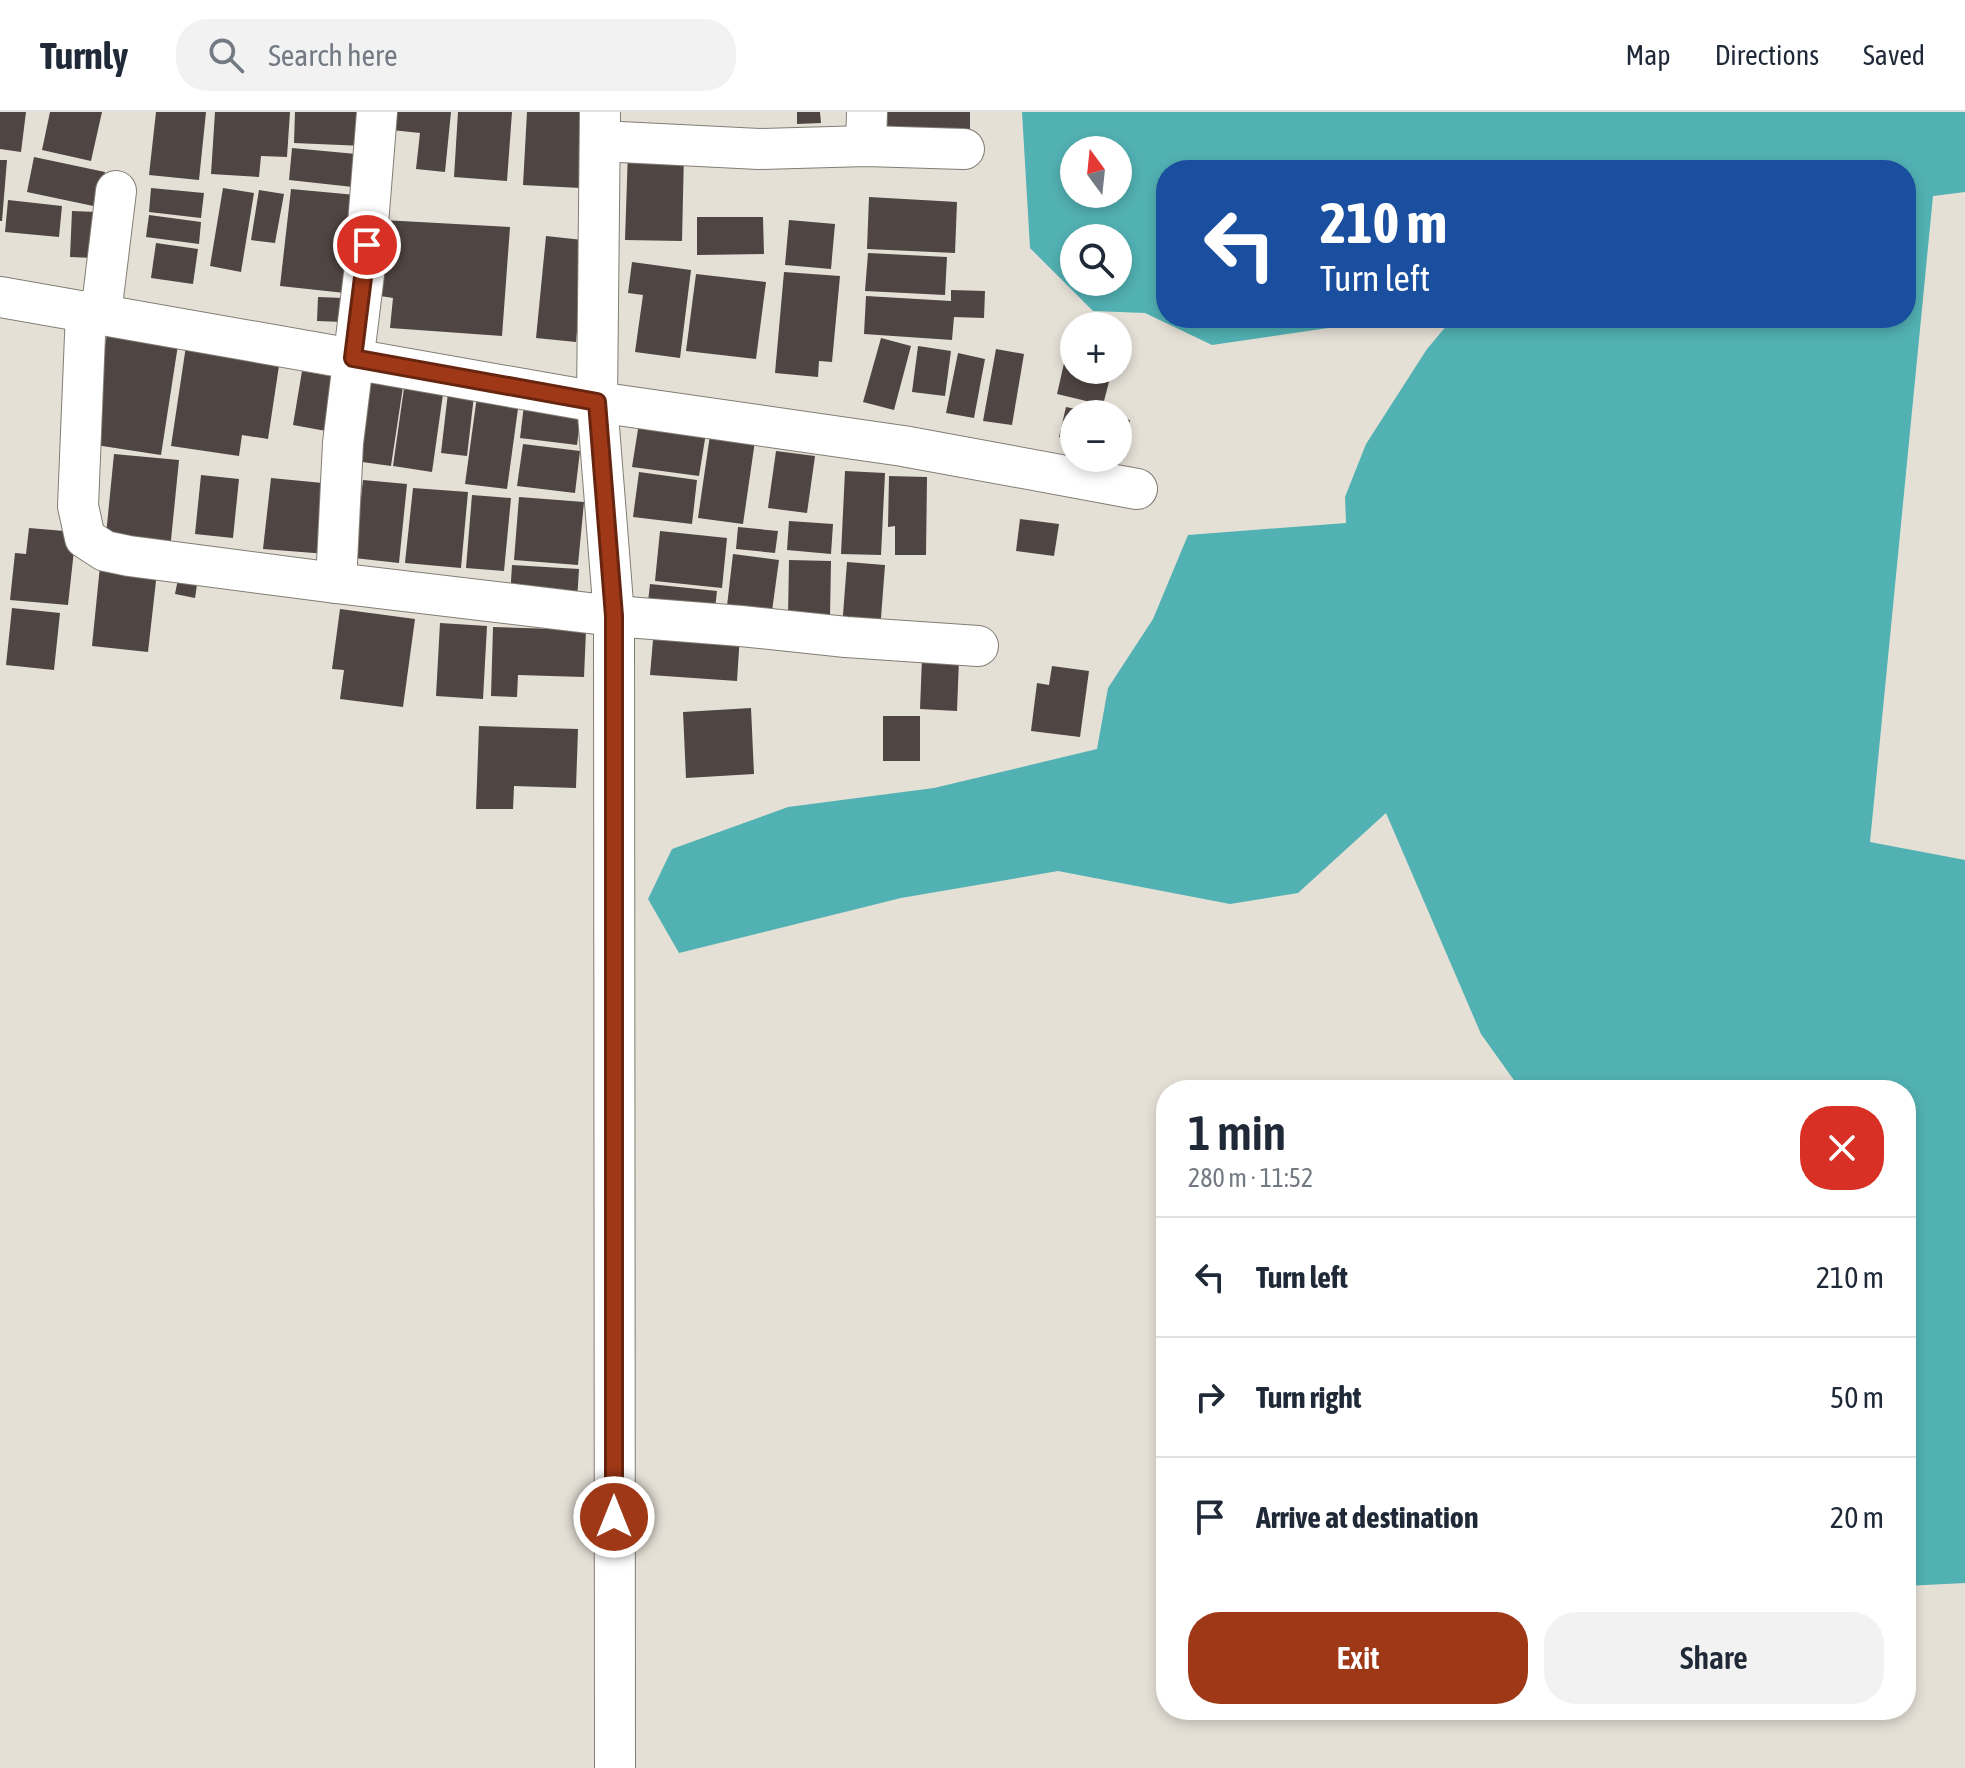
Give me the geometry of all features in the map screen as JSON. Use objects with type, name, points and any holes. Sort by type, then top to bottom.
[{"type":"street","points":[[336,583],[343,443],[364,274],[377,112]]},
{"type":"street","points":[[615,1768],[614,616],[597,402],[600,126],[759,149],[866,129],[964,149]]},
{"type":"street","points":[[116,191],[93,312],[78,506],[85,538],[105,551],[336,583],[614,616],[978,646]]},
{"type":"street","points":[[0,297],[597,402],[889,444],[1137,489]]},
{"type":"water","points":[[1022,112],[1965,112],[1965,192],[1933,196],[1870,842],[1965,860],[1965,1583],[1916,1585],[1916,1080],[1514,1080],[1481,1034],[1386,813],[1298,893],[1230,904],[1058,871],[901,898],[679,953],[648,899],[672,849],[788,807],[934,788],[1097,749],[1108,688],[1153,619],[1188,535],[1346,523],[1345,497],[1366,444],[1427,349],[1445,328],[1916,328],[1916,160],[1156,160],[1156,318],[1145,313],[1093,311],[1078,296],[1132,296],[1132,224],[1060,224],[1060,278],[1030,248]]},
{"type":"water","points":[[1176,328],[1328,328],[1212,345]]},
{"type":"building","points":[[0,112],[26,112],[21,152],[0,149]]},
{"type":"building","points":[[50,112],[102,112],[91,161],[42,150]]},
{"type":"building","points":[[156,112],[206,112],[199,180],[149,175]]},
{"type":"building","points":[[215,112],[290,112],[287,157],[261,156],[259,177],[211,174]]},
{"type":"building","points":[[295,112],[366,112],[364,146],[294,143]]},
{"type":"building","points":[[384,112],[451,112],[445,172],[416,169],[420,133],[382,129]]},
{"type":"building","points":[[458,112],[512,112],[507,181],[454,177]]},
{"type":"building","points":[[527,112],[585,112],[580,188],[523,185]]},
{"type":"building","points":[[797,112],[820,112],[821,123],[797,124]]},
{"type":"building","points":[[887,112],[970,112],[970,138],[887,137]]},
{"type":"building","points":[[292,148],[356,154],[353,187],[289,180]]},
{"type":"building","points":[[628,151],[684,152],[682,241],[625,240]]},
{"type":"building","points":[[34,157],[105,172],[98,207],[27,192]]},
{"type":"building","points":[[0,160],[7,160],[2,221],[0,221]]},
{"type":"building","points":[[151,188],[204,193],[201,218],[149,212]]},
{"type":"building","points":[[223,188],[254,193],[241,272],[210,266]]},
{"type":"building","points":[[291,189],[356,195],[345,293],[280,286]]},
{"type":"building","points":[[259,190],[284,194],[275,243],[251,240]]},
{"type":"building","points":[[869,197],[957,202],[955,253],[867,249]]},
{"type":"building","points":[[8,200],[62,206],[59,237],[5,232]]},
{"type":"building","points":[[72,211],[97,212],[95,258],[70,257]]},
{"type":"building","points":[[149,215],[201,222],[199,244],[146,237]]},
{"type":"building","points":[[697,217],[763,217],[764,254],[697,255]]},
{"type":"building","points":[[383,220],[510,227],[502,336],[390,328],[393,298],[374,295]]},
{"type":"building","points":[[789,220],[835,224],[831,269],[785,265]]},
{"type":"building","points":[[546,236],[592,241],[582,281],[576,342],[536,338]]},
{"type":"building","points":[[156,243],[198,249],[193,284],[151,278]]},
{"type":"building","points":[[868,253],[947,257],[945,295],[865,291]]},
{"type":"building","points":[[632,262],[691,270],[680,358],[635,352],[643,295],[628,293]]},
{"type":"building","points":[[784,272],[840,276],[832,362],[819,361],[818,377],[775,373]]},
{"type":"building","points":[[696,274],[766,282],[756,359],[686,351]]},
{"type":"building","points":[[951,290],[985,291],[984,318],[954,317],[952,340],[864,334],[866,296],[951,301]]},
{"type":"building","points":[[318,297],[344,298],[343,322],[317,321]]},
{"type":"building","points":[[107,334],[178,345],[161,455],[89,444]]},
{"type":"building","points":[[881,338],[911,346],[894,410],[863,402]]},
{"type":"building","points":[[186,346],[280,359],[268,439],[242,435],[239,456],[171,446]]},
{"type":"building","points":[[918,346],[951,351],[945,396],[912,392]]},
{"type":"building","points":[[996,349],[1024,354],[1012,425],[983,421]]},
{"type":"building","points":[[958,353],[985,359],[974,418],[946,413]]},
{"type":"building","points":[[302,371],[335,377],[326,431],[293,425]]},
{"type":"building","points":[[362,374],[404,380],[391,466],[348,460]]},
{"type":"building","points":[[405,381],[444,387],[432,472],[393,466]]},
{"type":"building","points":[[1060,381],[1060,384],[1108,384],[1104,400],[1082,400],[1057,394]]},
{"type":"building","points":[[449,384],[475,387],[467,456],[441,453]]},
{"type":"building","points":[[478,389],[520,394],[507,489],[465,484]]},
{"type":"building","points":[[525,397],[582,405],[577,445],[520,438]]},
{"type":"building","points":[[639,423],[706,433],[699,476],[632,467]]},
{"type":"building","points":[[711,428],[756,434],[743,524],[698,518]]},
{"type":"building","points":[[523,444],[580,451],[575,493],[517,486]]},
{"type":"building","points":[[776,451],[815,456],[807,513],[768,508]]},
{"type":"building","points":[[114,454],[179,460],[170,550],[105,545]]},
{"type":"building","points":[[845,471],[885,473],[881,555],[841,554]]},
{"type":"building","points":[[639,472],[697,480],[692,524],[633,517]]},
{"type":"building","points":[[201,475],[239,479],[233,538],[195,534]]},
{"type":"building","points":[[889,476],[927,477],[926,555],[895,555],[895,526],[888,527]]},
{"type":"building","points":[[271,478],[333,484],[327,554],[263,549]]},
{"type":"building","points":[[363,480],[407,484],[399,563],[354,558]]},
{"type":"building","points":[[413,488],[468,492],[461,568],[405,563]]},
{"type":"building","points":[[472,495],[511,498],[504,571],[466,568]]},
{"type":"building","points":[[519,497],[584,502],[578,565],[514,560]]},
{"type":"building","points":[[1020,519],[1059,524],[1054,556],[1016,551]]},
{"type":"building","points":[[789,521],[833,524],[831,554],[787,550]]},
{"type":"building","points":[[738,527],[778,531],[775,553],[736,549]]},
{"type":"building","points":[[29,528],[76,532],[68,605],[10,600],[15,553],[26,554]]},
{"type":"building","points":[[660,531],[727,538],[722,588],[655,581]]},
{"type":"building","points":[[733,554],[779,560],[772,611],[727,606]]},
{"type":"building","points":[[789,560],[831,561],[830,617],[788,616]]},
{"type":"building","points":[[847,562],[885,565],[880,631],[842,628]]},
{"type":"building","points":[[512,565],[579,569],[577,601],[510,598]]},
{"type":"building","points":[[100,566],[157,572],[148,652],[92,646]]},
{"type":"building","points":[[179,574],[198,578],[195,598],[175,594]]},
{"type":"building","points":[[650,584],[717,591],[714,618],[647,611]]},
{"type":"building","points":[[12,608],[60,613],[54,670],[6,665]]},
{"type":"building","points":[[340,609],[415,619],[403,707],[340,699],[344,670],[332,669]]},
{"type":"building","points":[[440,623],[487,626],[483,699],[436,696]]},
{"type":"building","points":[[493,627],[586,630],[584,677],[518,675],[517,697],[491,696]]},
{"type":"building","points":[[654,628],[740,634],[737,681],[650,675]]},
{"type":"building","points":[[922,658],[959,659],[957,711],[920,709]]},
{"type":"building","points":[[1052,666],[1089,671],[1080,737],[1031,731],[1037,683],[1049,685]]},
{"type":"building","points":[[751,708],[754,774],[686,778],[683,712]]},
{"type":"building","points":[[883,716],[920,716],[920,761],[883,761]]},
{"type":"building","points":[[479,726],[578,729],[576,788],[514,786],[513,809],[476,809]]},
{"type":"route","points":[[367,245],[353,358],[597,402],[614,616],[614,1517]]}]
